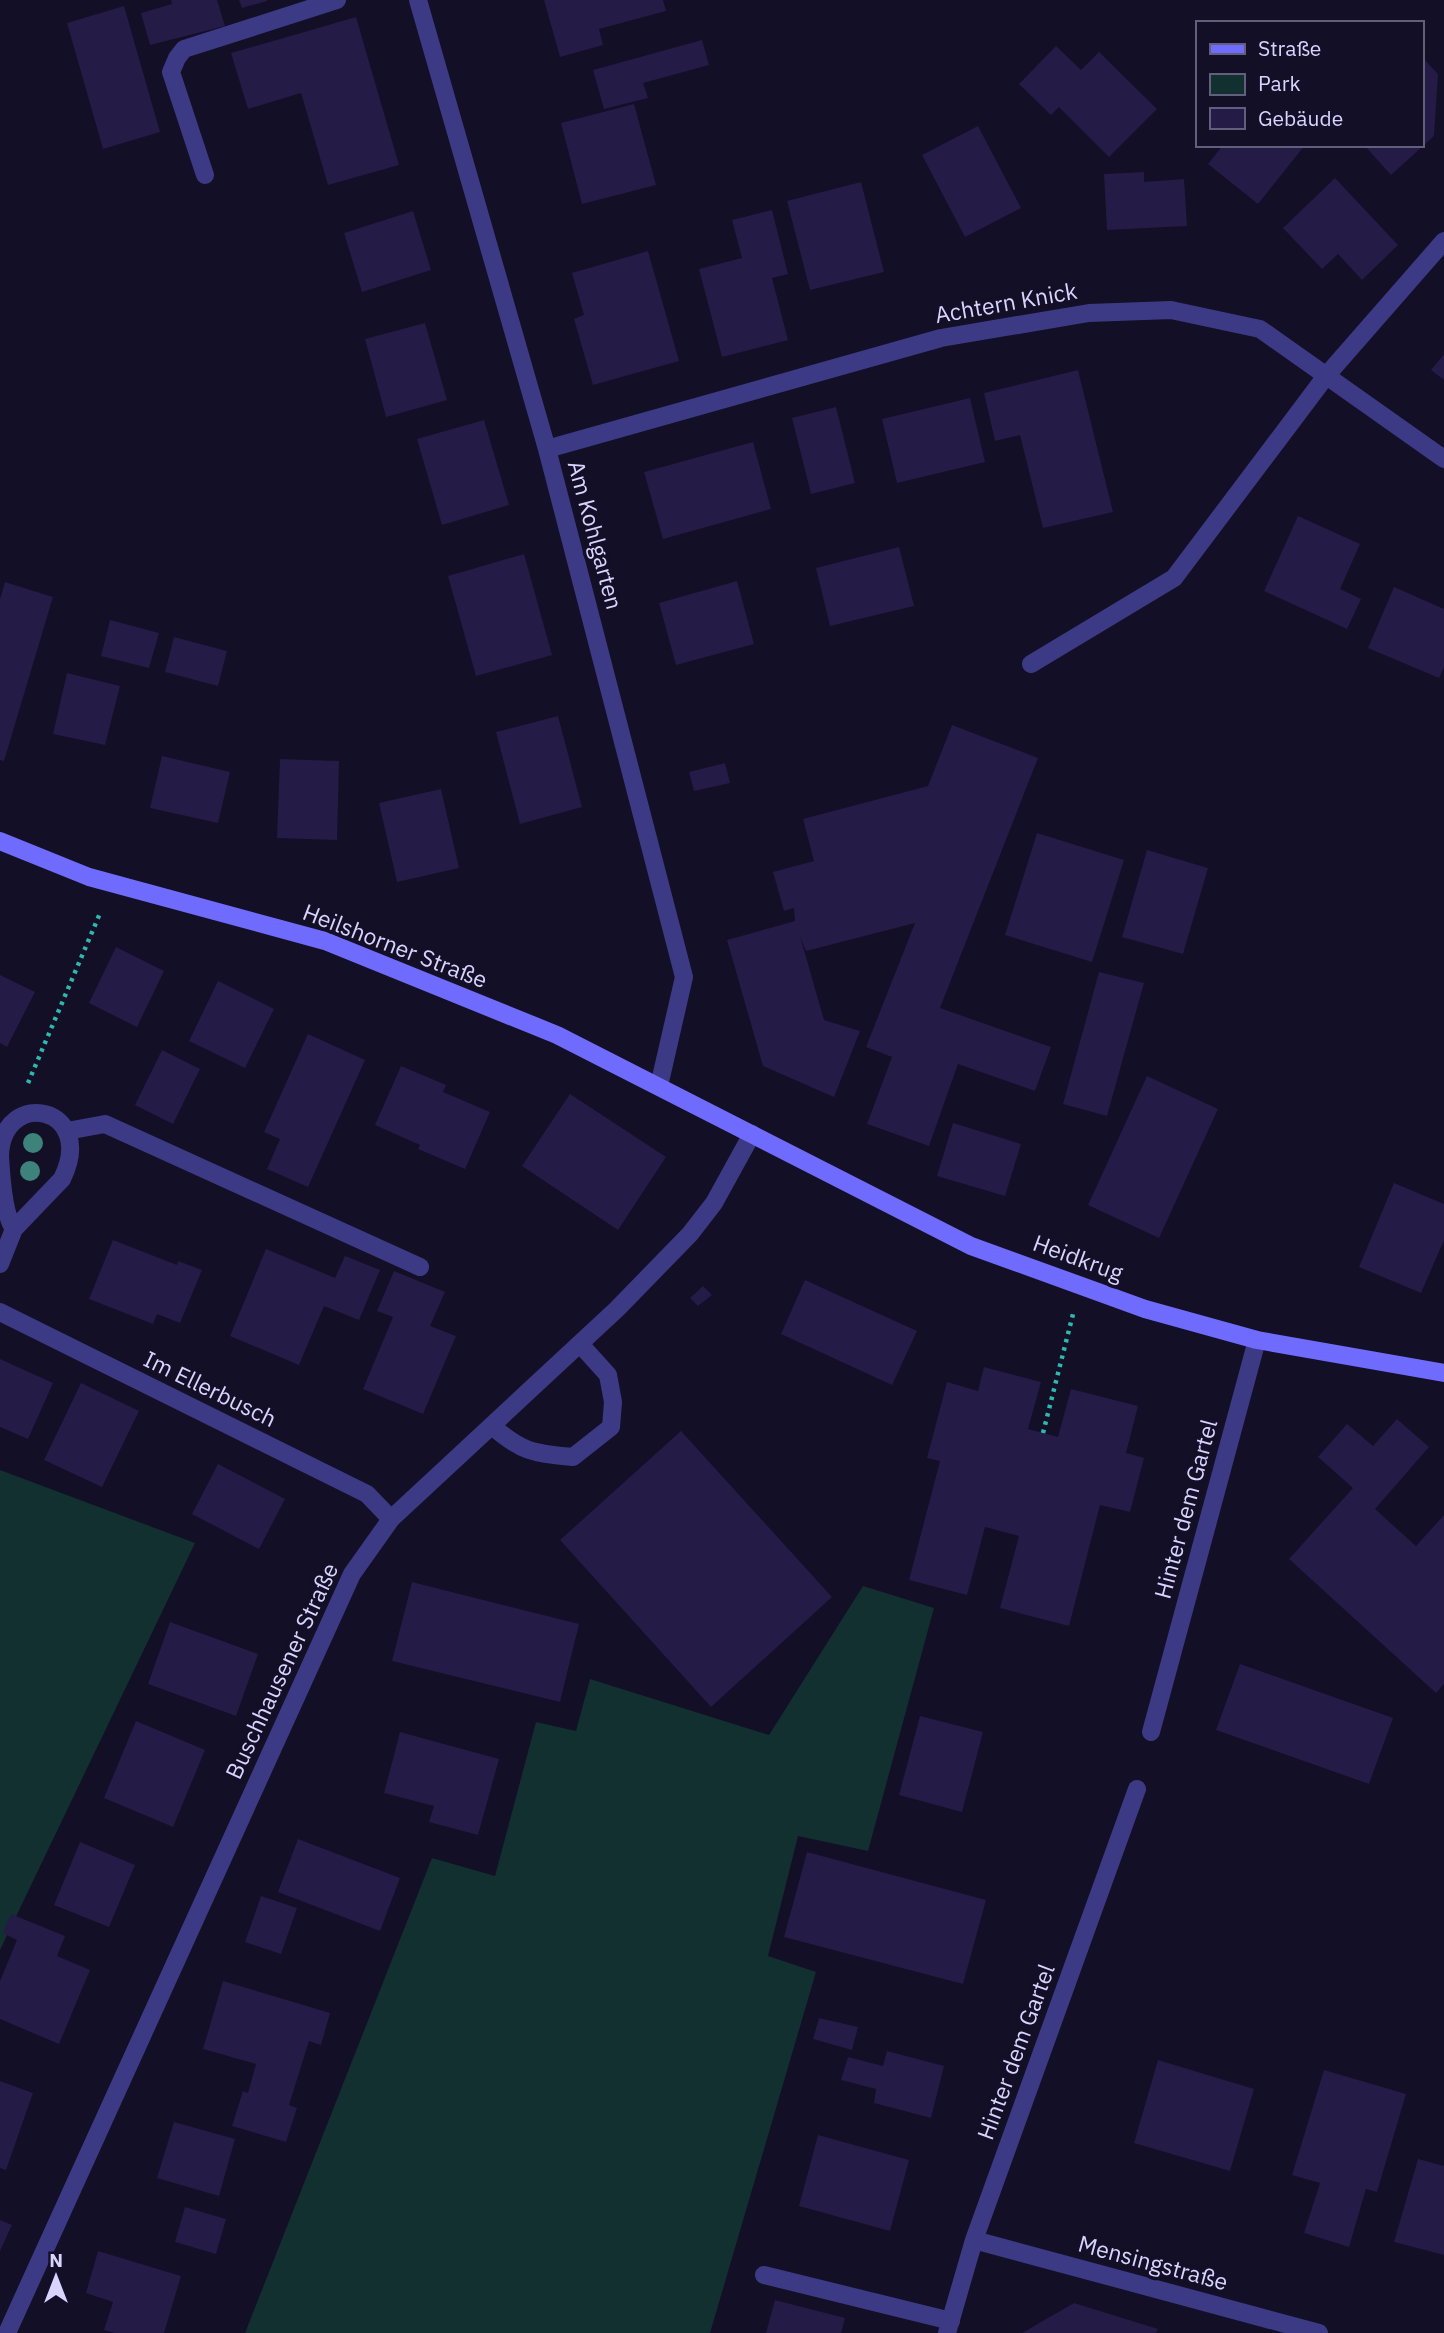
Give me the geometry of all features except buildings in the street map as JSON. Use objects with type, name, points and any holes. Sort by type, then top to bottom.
[{"type":"main road","name":"Heilshorner Straße","points":[[0,841],[89,877],[325,941],[557,1035],[719,1117]]},
{"type":"main road","name":"Heidkrug","points":[[719,1117],[971,1246],[1145,1309],[1257,1340],[1444,1373]]},
{"type":"street","points":[[205,175],[171,72],[177,58],[184,49],[337,0]]},
{"type":"street","name":"Am Kohlgarten","points":[[418,0],[547,449],[684,976],[659,1086]]},
{"type":"street","points":[[1031,664],[1174,578],[1326,376],[1444,241]]},
{"type":"street","name":"Achtern Knick","points":[[547,449],[941,338],[1089,313],[1171,310],[1260,329],[1444,459]]},
{"type":"street","points":[[0,1264],[14,1229],[62,1179],[69,1157],[70,1139],[57,1118],[48,1114],[23,1116],[11,1124],[0,1145],[11,1226],[14,1229]]},
{"type":"street","points":[[67,1131],[105,1124],[421,1267]]},
{"type":"street","name":"Buschhausener Straße","points":[[7,2333],[352,1574],[391,1519],[580,1344],[690,1234],[715,1203],[752,1135]]},
{"type":"street","name":"Im Ellerbusch","points":[[0,1312],[367,1494],[391,1519]]},
{"type":"street","name":"Hinter dem Gartel","points":[[1151,1732],[1257,1340]]},
{"type":"street","points":[[492,1426],[510,1442],[532,1453],[573,1457],[611,1427],[613,1402],[608,1375],[580,1344]]},
{"type":"street","name":"Hinter dem Gartel","points":[[949,2327],[974,2240],[1137,1789]]},
{"type":"street","name":"Mensingstraße","points":[[974,2240],[1319,2333]]},
{"type":"street","points":[[764,2275],[949,2327]]},
{"type":"path","points":[[30,1114],[24,1092],[102,910],[110,883]]},
{"type":"path","points":[[89,905],[102,910]]},
{"type":"path","points":[[1043,1433],[1074,1313]]},
{"type":"green space","points":[[0,1470],[195,1543],[0,1950]]},
{"type":"green space","points":[[863,1586],[934,1608],[868,1851],[798,1836],[768,1956],[816,1972],[710,2333],[245,2333],[432,1858],[495,1876],[536,1722],[576,1731],[590,1679],[769,1735]]}]
